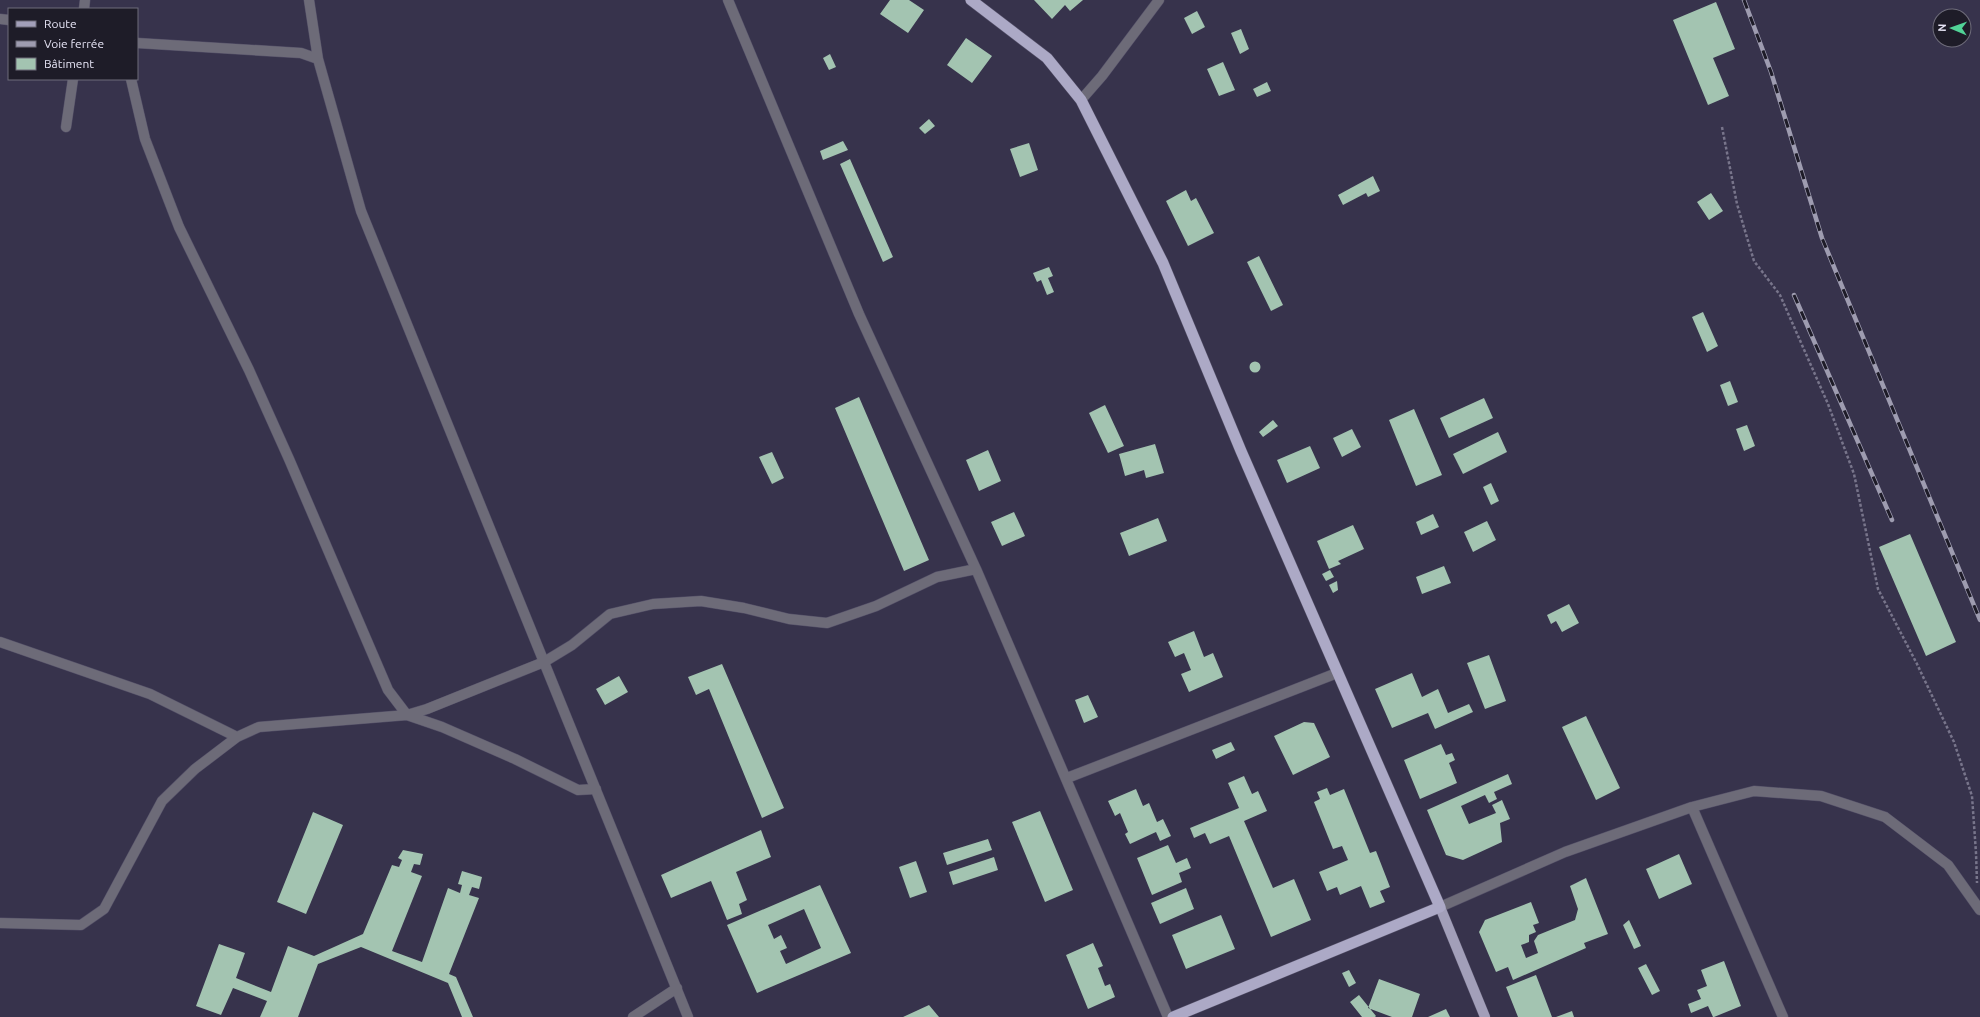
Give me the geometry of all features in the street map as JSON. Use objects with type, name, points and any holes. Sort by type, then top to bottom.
[{"type":"highway","points":[[971,0],[1047,58],[1082,100],[1163,263],[1241,451],[1440,907],[1173,1017]]},
{"type":"main road","points":[[1440,907],[1485,1017]]},
{"type":"street","points":[[309,0],[318,59],[361,211],[688,1017]]},
{"type":"street","points":[[728,0],[859,314],[976,569],[1067,778],[1168,1017]]},
{"type":"street","points":[[1082,100],[1102,76],[1158,0]]},
{"type":"street","points":[[138,43],[301,53],[318,59]]},
{"type":"street","points":[[66,127],[73,80]]},
{"type":"street","points":[[131,80],[145,139],[179,227],[249,370],[289,459],[388,690],[407,715],[442,727],[515,759],[578,790],[596,789]]},
{"type":"street","points":[[0,923],[81,925],[104,909],[162,801],[195,769],[237,737],[259,727],[407,715],[544,662],[572,645],[610,614],[653,604],[701,601],[744,608],[789,619],[827,622],[876,606],[937,577],[976,569]]},
{"type":"street","points":[[0,642],[150,694],[237,737]]},
{"type":"street","points":[[1067,778],[1337,673]]},
{"type":"street","points":[[1440,907],[1565,852],[1692,806],[1754,791],[1821,796],[1885,817],[1948,865],[1978,908]]},
{"type":"street","points":[[1692,806],[1783,1017]]},
{"type":"street","points":[[633,1017],[677,988]]},
{"type":"path","points":[[1722,127],[1737,204],[1754,262],[1780,296],[1828,404],[1854,474],[1878,589],[1918,664],[1954,742],[1972,796],[1978,908]]},
{"type":"building","points":[[890,0],[909,0],[924,10],[908,33],[880,14]]},
{"type":"building","points":[[1034,0],[1083,0],[1070,11],[1065,5],[1052,19]]},
{"type":"building","points":[[1716,2],[1735,49],[1713,58],[1729,96],[1708,105],[1673,20]]},
{"type":"building","points":[[1197,11],[1205,27],[1192,34],[1184,18]]},
{"type":"building","points":[[1241,29],[1249,49],[1240,54],[1231,33]]},
{"type":"building","points":[[966,38],[992,56],[972,83],[947,65]]},
{"type":"building","points":[[830,54],[836,67],[829,70],[823,58]]},
{"type":"building","points":[[1223,62],[1235,90],[1219,96],[1207,69]]},
{"type":"building","points":[[1267,82],[1271,91],[1257,97],[1253,89]]},
{"type":"building","points":[[929,119],[935,126],[925,134],[919,128]]},
{"type":"building","points":[[843,141],[848,150],[823,160],[820,151]]},
{"type":"building","points":[[1029,143],[1038,170],[1020,177],[1010,149]]},
{"type":"building","points":[[850,159],[893,257],[883,262],[840,164]]},
{"type":"building","points":[[1373,176],[1380,191],[1368,197],[1366,193],[1343,205],[1338,195]]},
{"type":"building","points":[[1186,190],[1191,201],[1196,198],[1214,233],[1188,246],[1166,201]]},
{"type":"building","points":[[1711,193],[1723,211],[1709,220],[1697,202]]},
{"type":"building","points":[[1259,256],[1283,305],[1271,311],[1247,262]]},
{"type":"building","points":[[1049,267],[1053,276],[1048,278],[1054,292],[1047,295],[1041,280],[1037,282],[1033,273]]},
{"type":"building","points":[[1703,312],[1718,346],[1707,352],[1692,317]]},
{"type":"building","points":[[1255,361],[1259,363],[1261,367],[1259,371],[1255,373],[1251,371],[1249,367],[1251,363]]},
{"type":"building","points":[[1730,381],[1738,402],[1728,406],[1720,385]]},
{"type":"building","points":[[859,397],[929,560],[904,571],[835,408]]},
{"type":"building","points":[[1484,398],[1493,418],[1449,438],[1440,418]]},
{"type":"building","points":[[1105,405],[1124,446],[1108,453],[1089,413]]},
{"type":"building","points":[[1414,409],[1442,475],[1416,486],[1389,420]]},
{"type":"building","points":[[1273,420],[1278,426],[1263,437],[1259,432]]},
{"type":"building","points":[[1747,425],[1755,446],[1744,451],[1736,429]]},
{"type":"building","points":[[1352,429],[1361,447],[1342,457],[1333,438]]},
{"type":"building","points":[[1498,432],[1507,452],[1463,474],[1453,454]]},
{"type":"building","points":[[1155,444],[1164,473],[1146,478],[1144,470],[1125,476],[1119,454]]},
{"type":"building","points":[[1310,446],[1320,468],[1287,483],[1277,460]]},
{"type":"building","points":[[988,450],[1001,481],[979,491],[966,460]]},
{"type":"building","points":[[772,452],[784,478],[772,484],[759,457]]},
{"type":"building","points":[[1491,483],[1499,501],[1491,505],[1483,487]]},
{"type":"building","points":[[1014,512],[1025,536],[1002,546],[991,522]]},
{"type":"building","points":[[1433,514],[1439,527],[1421,535],[1416,522]]},
{"type":"building","points":[[1158,518],[1167,541],[1129,556],[1120,533]]},
{"type":"building","points":[[1487,521],[1496,540],[1473,552],[1464,532]]},
{"type":"building","points":[[1353,525],[1364,549],[1338,561],[1341,564],[1329,569],[1317,541]]},
{"type":"building","points":[[1910,534],[1956,642],[1926,656],[1879,547]]},
{"type":"building","points":[[1444,566],[1451,583],[1422,594],[1416,577]]},
{"type":"building","points":[[1330,570],[1334,577],[1326,581],[1322,574]]},
{"type":"building","points":[[1337,581],[1338,590],[1333,593],[1329,585]]},
{"type":"building","points":[[1569,604],[1579,623],[1562,632],[1556,621],[1551,624],[1547,615]]},
{"type":"building","points":[[1194,631],[1204,657],[1213,653],[1223,677],[1189,692],[1181,674],[1191,670],[1184,653],[1175,657],[1168,642]]},
{"type":"building","points":[[1489,655],[1506,701],[1485,709],[1467,663]]},
{"type":"building","points":[[722,664],[784,808],[762,818],[709,689],[696,695],[688,677]]},
{"type":"building","points":[[1412,673],[1422,697],[1438,689],[1448,713],[1469,704],[1473,712],[1435,729],[1428,713],[1392,728],[1375,689]]},
{"type":"building","points":[[619,676],[628,692],[605,705],[596,689]]},
{"type":"building","points":[[1088,695],[1098,717],[1084,723],[1075,700]]},
{"type":"building","points":[[1586,716],[1620,788],[1596,800],[1562,727]]},
{"type":"building","points":[[1304,722],[1314,723],[1330,757],[1293,775],[1274,736]]},
{"type":"building","points":[[1231,742],[1235,750],[1216,759],[1212,750]]},
{"type":"building","points":[[1441,744],[1446,755],[1452,753],[1455,760],[1449,763],[1457,783],[1420,799],[1404,760]]},
{"type":"building","points":[[1508,774],[1512,784],[1494,792],[1497,799],[1489,803],[1485,795],[1461,806],[1469,824],[1496,813],[1492,805],[1502,800],[1510,819],[1500,823],[1502,842],[1463,860],[1446,855],[1427,810]]},
{"type":"building","points":[[1244,776],[1252,794],[1258,791],[1267,811],[1244,821],[1273,888],[1294,879],[1311,920],[1271,937],[1229,836],[1210,844],[1205,833],[1194,838],[1190,828],[1239,808],[1228,783]]},
{"type":"building","points":[[1327,788],[1330,795],[1344,789],[1370,853],[1376,851],[1390,887],[1380,891],[1385,902],[1370,908],[1361,886],[1340,895],[1337,887],[1327,891],[1319,872],[1348,860],[1342,846],[1333,849],[1314,802],[1320,799],[1317,792]]},
{"type":"building","points":[[1136,789],[1143,806],[1149,803],[1157,822],[1163,819],[1171,836],[1160,841],[1156,832],[1130,844],[1125,834],[1128,832],[1120,813],[1115,816],[1108,801]]},
{"type":"building","points":[[1040,811],[1073,890],[1045,902],[1012,822]]},
{"type":"building","points":[[313,812],[343,825],[306,914],[277,902]]},
{"type":"building","points":[[761,830],[771,857],[736,872],[747,900],[739,904],[742,914],[727,920],[711,881],[671,898],[661,875]]},
{"type":"building","points":[[988,839],[992,850],[947,865],[943,853]]},
{"type":"building","points":[[1168,845],[1176,863],[1187,858],[1191,868],[1179,873],[1182,882],[1152,895],[1137,858]]},
{"type":"building","points":[[403,850],[423,854],[420,865],[414,864],[411,872],[422,876],[392,951],[422,962],[448,888],[460,893],[462,885],[458,884],[462,871],[482,877],[479,889],[472,887],[469,895],[479,898],[449,974],[456,977],[473,1017],[462,1017],[448,983],[361,947],[318,964],[298,1017],[260,1017],[267,1001],[233,988],[221,1015],[196,1006],[219,944],[245,953],[236,978],[271,992],[288,946],[314,956],[363,934],[392,865],[399,867],[402,860],[398,858]]},
{"type":"building","points":[[1679,854],[1692,884],[1659,899],[1646,869]]},
{"type":"building","points":[[994,857],[998,870],[953,885],[949,872]]},
{"type":"building","points":[[916,861],[927,892],[910,898],[899,867]]},
{"type":"building","points":[[1586,878],[1608,934],[1584,943],[1586,948],[1513,980],[1508,967],[1496,972],[1479,932],[1485,920],[1531,902],[1539,923],[1533,925],[1536,932],[1529,935],[1529,942],[1521,945],[1526,958],[1538,953],[1534,941],[1538,935],[1575,920],[1578,909],[1570,886]]},
{"type":"building","points":[[820,885],[851,953],[757,993],[727,925]],"holes":[[[804,909],[821,948],[786,964],[780,951],[787,948],[781,935],[774,939],[768,925]]]},
{"type":"building","points":[[1186,888],[1194,909],[1160,924],[1151,903]]},
{"type":"building","points":[[1221,915],[1235,949],[1186,969],[1172,935]]},
{"type":"building","points":[[1629,920],[1641,946],[1634,949],[1623,925]]},
{"type":"building","points":[[1093,943],[1103,966],[1098,968],[1105,986],[1110,984],[1115,997],[1088,1009],[1066,955]]},
{"type":"building","points":[[1724,961],[1741,1006],[1714,1017],[1708,1006],[1691,1013],[1688,1004],[1701,999],[1697,990],[1707,986],[1701,970]]},
{"type":"building","points":[[1646,964],[1660,991],[1652,995],[1638,968]]},
{"type":"building","points":[[1349,970],[1356,983],[1349,987],[1342,973]]},
{"type":"building","points":[[1536,975],[1552,1017],[1518,1017],[1506,987]]},
{"type":"building","points":[[1379,979],[1420,994],[1412,1017],[1392,1017],[1368,1008]]},
{"type":"building","points":[[1359,995],[1376,1016],[1375,1017],[1362,1017],[1350,1002]]},
{"type":"building","points":[[929,1005],[939,1017],[903,1017]]},
{"type":"building","points":[[1446,1009],[1450,1017],[1428,1017]]},
{"type":"building","points":[[1572,1011],[1574,1017],[1556,1017]]},
{"type":"railway","points":[[1744,0],[1771,72],[1822,238],[1980,620]]},
{"type":"railway","points":[[1794,295],[1892,520]]}]
